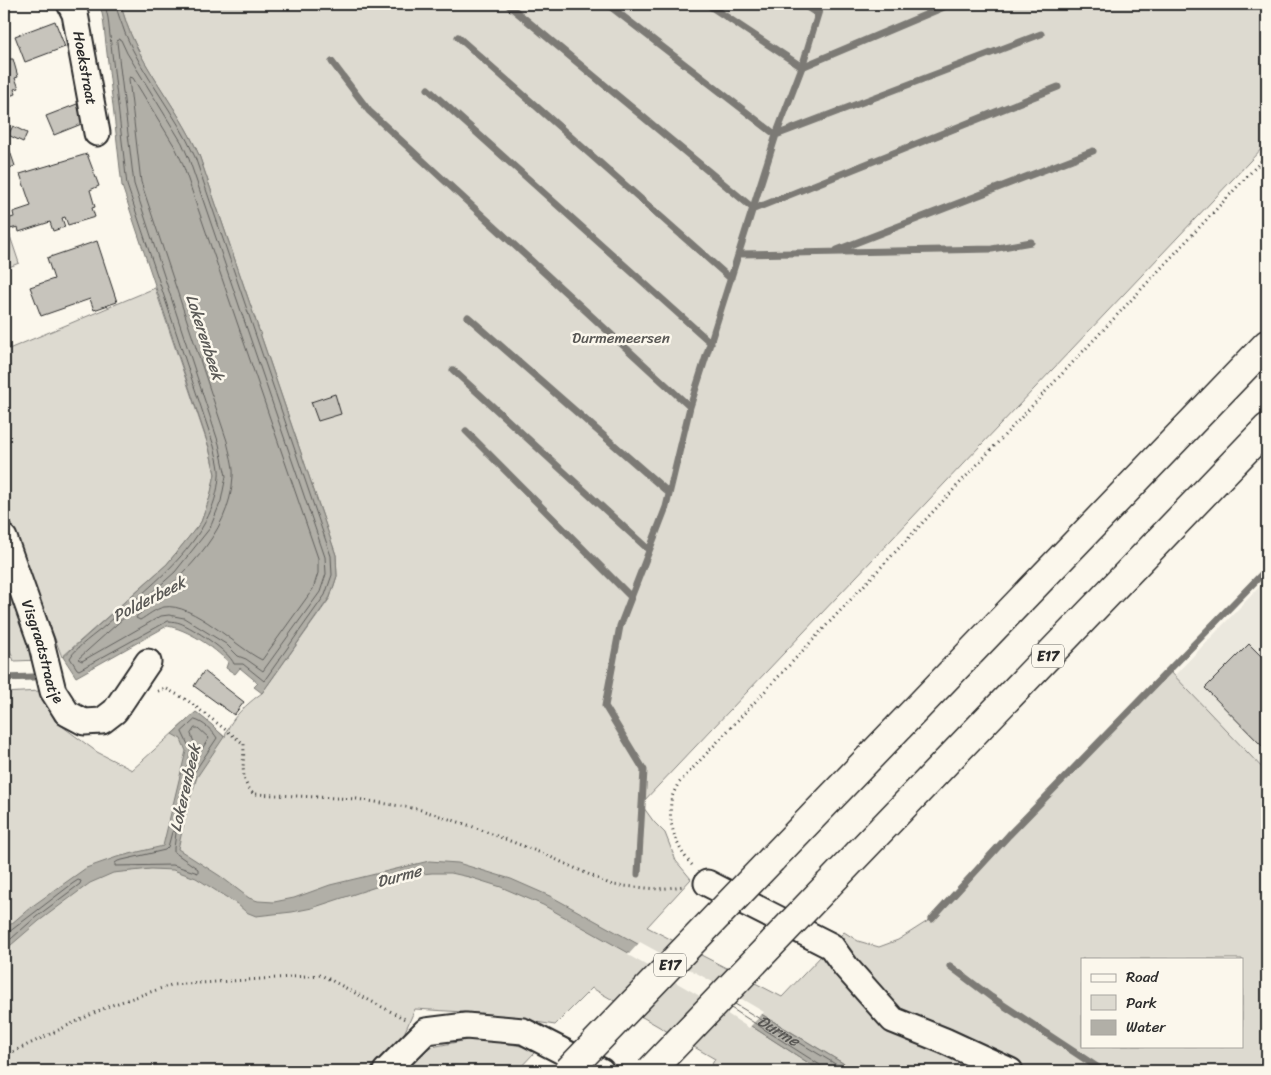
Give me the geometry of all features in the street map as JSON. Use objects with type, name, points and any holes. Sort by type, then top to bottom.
[{"type":"highway","name":"E17","points":[[568,1071],[1267,344]]},
{"type":"highway","name":"E17","points":[[650,1071],[1267,428]]},
{"type":"street","name":"Hoekstraat","points":[[70,4],[75,14],[96,133]]},
{"type":"street","name":"Visgraatstraatje","points":[[4,538],[42,642],[53,691],[67,713],[84,722],[102,722],[115,711],[148,662]]},
{"type":"street","points":[[707,883],[831,946],[846,967],[893,1020],[945,1041],[1010,1071]]},
{"type":"street","points":[[386,1071],[426,1031],[466,1026],[524,1031],[601,1071]]},
{"type":"path","points":[[707,883],[683,856],[672,830],[670,801],[678,784],[1267,155]]},
{"type":"path","points":[[187,700],[244,744],[243,778],[247,788],[254,794],[357,798],[418,809],[471,826],[544,854],[612,885],[658,890],[707,883]]},
{"type":"path","points":[[4,1056],[109,1006],[172,985],[321,975],[377,1003],[426,1031]]},
{"type":"shaded area","points":[[1267,579],[1267,773],[1174,676]]},
{"type":"green space","name":"Durmemeersen","points":[[121,4],[1267,4],[1267,143],[641,804],[665,833],[676,861],[691,879],[647,927],[782,997],[844,932],[858,941],[879,947],[898,940],[931,919],[1009,835],[1169,670],[1267,773],[1267,1071],[856,1071],[710,983],[700,993],[821,1071],[708,1071],[715,1059],[592,988],[555,1025],[479,1013],[415,1009],[403,1036],[368,1071],[4,1071],[4,693],[40,691],[55,721],[97,752],[132,770],[196,712],[225,737],[230,724],[245,707],[262,693],[330,598],[337,576],[336,555],[199,155],[190,136],[135,44]]},
{"type":"green space","points":[[4,218],[19,263],[4,269]]},
{"type":"green space","points":[[155,288],[209,448],[215,474],[210,497],[201,522],[167,564],[62,657],[4,505],[4,351]]},
{"type":"green space","points":[[4,562],[40,660],[14,661],[4,634]]},
{"type":"green space","points":[[477,1038],[532,1048],[535,1052],[517,1071],[405,1071],[427,1048]]},
{"type":"water","name":"Lokerenbeek","points":[[100,4],[121,4],[135,44],[190,136],[199,155],[336,555],[337,576],[330,597],[262,693],[254,687],[258,683],[240,668],[235,674],[226,668],[228,662],[208,645],[183,631],[167,626],[76,677],[63,657],[167,564],[201,522],[210,497],[215,474],[209,447],[122,186]]},
{"type":"water","points":[[196,712],[224,737],[197,777],[188,805],[178,849],[220,876],[249,898],[258,901],[274,902],[294,898],[330,885],[429,861],[458,863],[511,879],[552,897],[709,983],[856,1071],[821,1071],[700,993],[543,905],[501,887],[451,873],[412,875],[312,908],[256,916],[246,912],[237,904],[196,878],[173,870],[151,869],[113,873],[90,883],[39,921],[4,951],[4,930],[31,907],[86,868],[117,857],[163,846],[186,751],[181,739],[172,734]]},
{"type":"pier","points":[[640,942],[764,1012],[749,1028],[698,995],[628,955]]},
{"type":"building","points":[[55,21],[65,47],[25,62],[15,36]]},
{"type":"building","points":[[4,41],[9,59],[13,59],[18,77],[15,78],[19,88],[14,89],[16,94],[8,96],[6,92],[4,93]]},
{"type":"building","points":[[77,104],[84,123],[54,135],[46,116]]},
{"type":"building","points":[[13,126],[27,133],[23,142],[8,135]]},
{"type":"building","points":[[4,134],[15,166],[4,170]]},
{"type":"building","points":[[87,154],[99,186],[90,190],[95,207],[92,208],[95,217],[68,225],[65,217],[62,218],[65,227],[53,231],[50,222],[19,232],[18,227],[10,229],[7,219],[14,217],[13,212],[31,206],[20,174]]},
{"type":"building","points":[[97,241],[117,302],[94,310],[90,299],[41,316],[30,287],[54,279],[47,258]]},
{"type":"building","points":[[335,394],[341,414],[318,421],[311,402]]},
{"type":"building","points":[[1249,644],[1267,662],[1267,751],[1205,688]]},
{"type":"building","points":[[204,671],[244,702],[234,715],[194,686]]},
{"type":"waterway","points":[[507,4],[754,209],[1058,87]]},
{"type":"waterway","points":[[607,4],[776,135],[1041,34]]},
{"type":"waterway","points":[[707,4],[802,67],[944,7]]},
{"type":"waterway","points":[[802,4],[818,14]]},
{"type":"waterway","points":[[690,407],[776,135],[802,67],[821,4]]},
{"type":"waterway","points":[[458,37],[731,279]]},
{"type":"waterway","points":[[332,62],[369,111],[690,407],[666,507],[620,626],[605,706],[644,770],[638,874]]},
{"type":"waterway","points":[[428,89],[711,343]]},
{"type":"waterway","points":[[837,250],[1093,151]]},
{"type":"waterway","points":[[739,254],[992,249],[1031,242]]},
{"type":"waterway","points":[[468,317],[669,493]]},
{"type":"waterway","points":[[453,370],[649,550]]},
{"type":"waterway","points":[[466,431],[631,597]]},
{"type":"waterway","points":[[932,919],[1009,835],[1267,569]]},
{"type":"waterway","name":"Polderbeek","points":[[4,678],[33,677]]},
{"type":"waterway","points":[[950,966],[991,997],[1103,1071]]},
{"type":"water label","name":"Durme","points":[[399,876]]},
{"type":"water label","name":"Durme","points":[[778,1031]]}]
